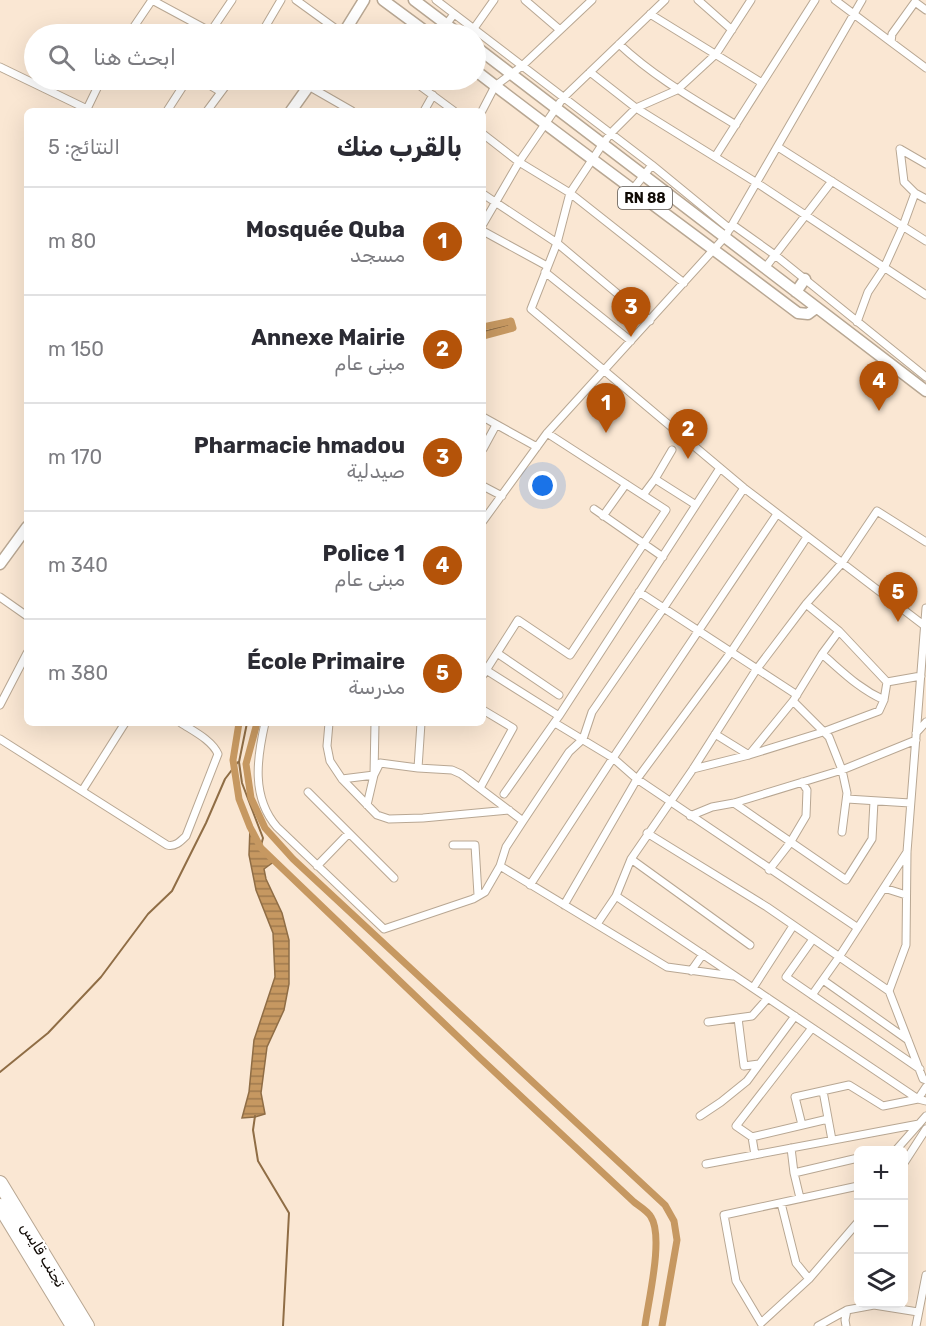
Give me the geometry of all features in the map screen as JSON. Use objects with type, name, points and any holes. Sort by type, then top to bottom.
[{"type":"highway","name":"تجنب قايس","points":[[0,1183],[87,1326]]},
{"type":"highway","name":"تجنب قايس","points":[[0,1206],[73,1326]]},
{"type":"main road","points":[[351,24],[364,0]]},
{"type":"main road","points":[[383,0],[415,24]]},
{"type":"main road","points":[[414,0],[446,24]]},
{"type":"main road","points":[[486,55],[669,194],[729,231],[765,268],[926,391]]},
{"type":"main road","name":"RN 88","points":[[486,79],[798,313],[808,314],[816,308]]},
{"type":"main road","points":[[293,108],[306,90]]},
{"type":"main road","points":[[669,194],[676,185]]},
{"type":"main road","points":[[796,292],[805,279]]},
{"type":"main road","points":[[887,362],[894,352]]},
{"type":"main road","points":[[0,564],[23,539]]},
{"type":"street","points":[[136,24],[152,0],[194,24]]},
{"type":"street","points":[[218,24],[232,0]]},
{"type":"street","points":[[267,24],[281,0]]},
{"type":"street","points":[[296,0],[332,24]]},
{"type":"street","points":[[436,0],[464,24]]},
{"type":"street","points":[[478,24],[494,0]]},
{"type":"street","points":[[525,0],[560,30]]},
{"type":"street","points":[[484,108],[495,86],[522,66],[592,0]]},
{"type":"street","points":[[486,219],[519,162],[555,108],[665,0]]},
{"type":"street","points":[[698,0],[732,30]]},
{"type":"street","points":[[752,0],[716,54],[677,90],[636,108],[602,145],[570,192],[557,243],[531,309],[744,488],[925,626]]},
{"type":"street","points":[[715,157],[815,0]]},
{"type":"street","points":[[835,0],[926,68]]},
{"type":"street","points":[[486,517],[547,433],[715,250],[729,231],[862,0]]},
{"type":"street","points":[[891,42],[892,34],[915,2],[926,9]]},
{"type":"street","points":[[448,24],[454,14]]},
{"type":"street","points":[[650,14],[762,83]]},
{"type":"street","points":[[486,42],[611,133],[729,231],[775,255],[926,377]]},
{"type":"street","points":[[619,44],[637,61],[677,90],[736,124]]},
{"type":"street","points":[[0,67],[24,79]]},
{"type":"street","points":[[590,72],[636,108],[757,183],[926,295]]},
{"type":"street","points":[[47,90],[83,108]]},
{"type":"street","points":[[88,108],[96,90]]},
{"type":"street","points":[[169,108],[181,90]]},
{"type":"street","points":[[209,108],[221,92],[218,90]]},
{"type":"street","points":[[321,90],[348,108]]},
{"type":"street","points":[[426,90],[450,108]]},
{"type":"street","points":[[426,108],[433,95]]},
{"type":"street","points":[[486,136],[519,162],[570,192],[684,284]]},
{"type":"street","points":[[778,147],[926,241]]},
{"type":"street","points":[[926,164],[900,149],[904,182],[915,193],[926,199]]},
{"type":"street","points":[[633,189],[652,165]]},
{"type":"street","points":[[765,268],[832,181]]},
{"type":"street","points":[[857,322],[868,292],[884,267],[903,226],[915,193]]},
{"type":"street","points":[[486,196],[557,243],[650,321]]},
{"type":"street","points":[[486,233],[546,269],[631,341]]},
{"type":"street","points":[[486,419],[537,447]]},
{"type":"street","points":[[486,443],[496,425]]},
{"type":"street","points":[[486,671],[518,620],[570,655],[666,510],[547,433]]},
{"type":"street","points":[[643,495],[672,450]]},
{"type":"street","points":[[504,794],[557,719],[720,468]]},
{"type":"street","points":[[655,479],[696,505]]},
{"type":"street","points":[[603,516],[626,484]]},
{"type":"street","points":[[486,488],[502,496]]},
{"type":"street","points":[[264,726],[258,768],[266,812],[277,827],[384,928],[472,899],[485,892],[500,866],[506,847],[569,752],[583,739],[592,712],[744,488]]},
{"type":"street","points":[[594,509],[663,557]]},
{"type":"street","points":[[597,924],[616,896],[631,859],[647,833],[693,769],[756,670],[806,604],[842,563],[878,511],[926,542]]},
{"type":"street","points":[[531,885],[777,514]]},
{"type":"street","points":[[564,905],[637,779],[731,652],[807,537]]},
{"type":"street","points":[[639,592],[731,652],[795,698],[829,737],[842,770],[847,793],[842,832]]},
{"type":"street","points":[[0,597],[24,614]]},
{"type":"street","points":[[806,604],[839,631],[887,682]]},
{"type":"street","points":[[889,991],[906,945],[907,852],[926,608]]},
{"type":"street","points":[[749,755],[795,698],[839,631]]},
{"type":"street","points":[[497,653],[559,695]]},
{"type":"street","points":[[822,654],[856,684],[884,699]]},
{"type":"street","points":[[0,705],[24,659]]},
{"type":"street","points":[[486,674],[557,719],[583,739],[614,758],[637,779],[690,816],[858,928]]},
{"type":"street","points":[[887,682],[921,676]]},
{"type":"street","points":[[693,769],[749,755],[823,732],[879,711],[887,682]]},
{"type":"street","points":[[480,788],[513,728],[486,712]]},
{"type":"street","points":[[690,816],[712,807],[734,803],[842,770],[916,737],[926,722]]},
{"type":"street","points":[[82,791],[123,726]]},
{"type":"street","points":[[0,739],[171,846],[186,836],[218,754],[216,748],[185,726]]},
{"type":"street","points":[[329,726],[327,746],[330,761],[342,779],[377,815],[389,819],[423,818],[509,810]]},
{"type":"street","points":[[368,805],[374,774],[375,726]]},
{"type":"street","points":[[418,768],[421,726]]},
{"type":"street","points":[[715,734],[749,755]]},
{"type":"street","points":[[374,774],[380,763],[458,772],[523,821]]},
{"type":"street","points":[[342,779],[374,774]]},
{"type":"street","points":[[769,870],[790,843],[806,816],[807,790],[802,782]]},
{"type":"street","points":[[308,792],[394,878]]},
{"type":"street","points":[[847,799],[910,803]]},
{"type":"street","points":[[734,803],[846,880],[872,839],[874,801]]},
{"type":"street","points":[[317,866],[349,833]]},
{"type":"street","points":[[647,833],[813,939],[889,991],[923,1078],[926,1080]]},
{"type":"street","points":[[453,845],[475,845],[478,895]]},
{"type":"street","points":[[812,995],[907,852]]},
{"type":"street","points":[[631,859],[750,945]]},
{"type":"street","points":[[500,866],[667,967],[735,976]]},
{"type":"street","points":[[884,888],[906,896]]},
{"type":"street","points":[[616,896],[918,1099],[926,1101]]},
{"type":"street","points":[[753,988],[793,926]]},
{"type":"street","points":[[813,939],[786,977],[920,1069]]},
{"type":"street","points":[[691,971],[703,954]]},
{"type":"street","points":[[823,980],[908,1040]]},
{"type":"street","points":[[708,1022],[752,1016],[768,998]]},
{"type":"street","points":[[700,1116],[747,1081],[795,1017]]},
{"type":"street","points":[[738,1018],[744,1066],[759,1064]]},
{"type":"street","points":[[755,1155],[752,1137],[736,1126],[812,1028]]},
{"type":"street","points":[[802,1125],[795,1097],[849,1085],[883,1106],[918,1099],[926,1087]]},
{"type":"street","points":[[823,1091],[832,1140]]},
{"type":"street","points":[[908,1153],[926,1116]]},
{"type":"street","points":[[752,1137],[828,1119]]},
{"type":"street","points":[[706,1164],[832,1140],[922,1126]]},
{"type":"street","points":[[900,1146],[922,1126]]},
{"type":"street","points":[[791,1148],[800,1198]]},
{"type":"street","points":[[794,1173],[854,1159]]},
{"type":"street","points":[[854,1187],[724,1215],[736,1281],[761,1325],[809,1279],[854,1227]]},
{"type":"street","points":[[781,1203],[796,1263],[809,1279]]},
{"type":"street","points":[[916,1326],[918,1312],[924,1298],[926,1275]]},
{"type":"street","points":[[818,1326],[847,1310],[874,1305],[918,1312]]},
{"type":"street","points":[[846,1326],[847,1310]]},
{"type":"shaded area","points":[[250,827],[261,848],[275,861],[264,869],[266,879],[282,913],[289,940],[289,984],[284,1010],[267,1047],[261,1093],[265,1114],[242,1118],[249,1092],[254,1040],[275,977],[273,933],[256,890],[249,855]]},
{"type":"waterway","points":[[486,326],[511,321],[513,328],[486,335]]},
{"type":"waterway","points":[[486,331],[508,325]]},
{"type":"waterway","points":[[239,726],[233,760],[239,799],[261,848],[481,1059],[650,1215],[655,1226],[656,1254],[645,1326]]},
{"type":"waterway","points":[[246,726],[239,762],[242,783],[263,838],[260,849]]},
{"type":"waterway","points":[[256,726],[246,764],[251,798],[265,828],[293,859],[665,1205],[674,1221],[677,1240],[662,1326]]},
{"type":"waterway","points":[[0,1072],[48,1033],[101,977],[148,914],[172,891],[225,779],[238,762]]},
{"type":"waterway","points":[[255,1116],[253,1130],[258,1161],[289,1213],[283,1326]]},
{"type":"place","name":"Pharmacie hmadou","points":[[631,337]]},
{"type":"place","name":"Police 1","points":[[879,411]]},
{"type":"place","name":"Mosquée Quba","points":[[606,433]]},
{"type":"place","name":"Annexe Mairie","points":[[688,459]]},
{"type":"place","name":"École Primaire","points":[[898,622]]}]
